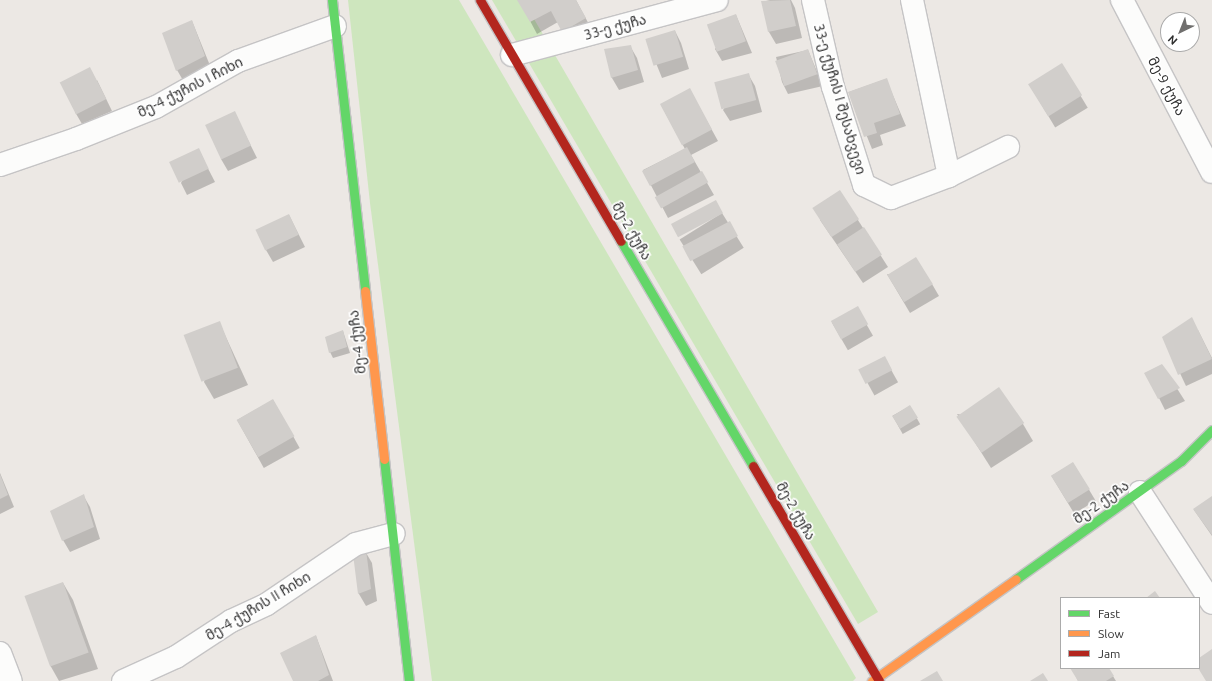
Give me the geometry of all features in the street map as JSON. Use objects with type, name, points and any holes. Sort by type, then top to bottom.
[{"type":"street","name":"მე-4 ქუჩა","points":[[332,0],[394,534],[409,681]]},
{"type":"street","name":"მე-2 ქუჩა","points":[[480,0],[876,679],[1140,492],[1181,461],[1212,430]]},
{"type":"street","name":"33-ე ქუჩის I შესახვევი","points":[[813,0],[839,108],[864,185],[891,198],[949,176],[1008,147]]},
{"type":"street","points":[[912,0],[949,176]]},
{"type":"street","name":"მე-9 ქუჩა","points":[[1122,0],[1212,172]]},
{"type":"street","name":"33-ე ქუჩა","points":[[512,55],[710,1]]},
{"type":"street","name":"მე-4 ქუჩის I ჩიხი","points":[[0,165],[76,139],[156,107],[238,61],[334,26]]},
{"type":"street","points":[[1140,492],[1212,603]]},
{"type":"street","name":"მე-4 ქუჩის II ჩიხი","points":[[123,681],[176,656],[231,621],[267,604],[356,544],[394,534]]},
{"type":"street","points":[[0,652],[10,681]]},
{"type":"green space","points":[[348,0],[459,0],[856,678],[853,681],[432,681],[370,203]]},
{"type":"green space","points":[[492,0],[523,0],[878,612],[858,624]]},
{"type":"building","points":[[517,0],[576,0],[586,18],[562,32],[551,11],[530,22]]},
{"type":"building","points":[[790,0],[796,26],[768,32],[761,1]]},
{"type":"building","points":[[736,14],[746,41],[717,52],[707,25]]},
{"type":"building","points":[[192,20],[205,56],[176,71],[162,33]]},
{"type":"building","points":[[675,30],[683,57],[654,66],[645,39]]},
{"type":"building","points":[[631,45],[638,70],[611,78],[604,49]]},
{"type":"building","points":[[808,49],[817,74],[784,86],[775,61]]},
{"type":"building","points":[[1062,63],[1082,95],[1048,116],[1028,84]]},
{"type":"building","points":[[90,67],[106,99],[76,115],[60,82]]},
{"type":"building","points":[[749,73],[756,100],[721,109],[714,82]]},
{"type":"building","points":[[887,78],[900,114],[874,123],[877,133],[864,137],[848,92]]},
{"type":"building","points":[[690,88],[712,129],[682,145],[660,104]]},
{"type":"building","points":[[235,111],[251,145],[221,159],[205,125]]},
{"type":"building","points":[[687,147],[695,162],[650,186],[642,171]]},
{"type":"building","points":[[199,148],[209,169],[179,183],[169,162]]},
{"type":"building","points":[[702,171],[708,182],[661,209],[655,197]]},
{"type":"building","points":[[840,190],[859,219],[831,237],[812,208]]},
{"type":"building","points":[[716,200],[723,213],[678,237],[671,224]]},
{"type":"building","points":[[289,214],[299,235],[265,250],[255,230]]},
{"type":"building","points":[[730,221],[738,236],[690,261],[682,246]]},
{"type":"building","points":[[864,227],[882,255],[855,272],[837,244]]},
{"type":"building","points":[[916,257],[933,284],[904,302],[887,275]]},
{"type":"building","points":[[858,306],[868,324],[841,339],[831,321]]},
{"type":"building","points":[[1192,317],[1212,359],[1178,375],[1162,337]]},
{"type":"building","points":[[220,321],[238,368],[202,382],[184,335]]},
{"type":"building","points":[[343,330],[347,347],[329,353],[325,337]]},
{"type":"building","points":[[885,356],[892,370],[866,384],[858,370]]},
{"type":"building","points":[[1162,364],[1180,388],[1158,399],[1144,373]]},
{"type":"building","points":[[999,387],[1024,423],[982,453],[956,417]]},
{"type":"building","points":[[273,399],[294,436],[258,457],[237,420]]},
{"type":"building","points":[[910,405],[918,418],[900,429],[892,416]]},
{"type":"building","points":[[1073,462],[1090,489],[1068,503],[1051,476]]},
{"type":"building","points":[[0,474],[8,495],[0,499]]},
{"type":"building","points":[[84,494],[94,527],[62,541],[50,511]]},
{"type":"building","points":[[1212,496],[1212,535],[1193,509]]},
{"type":"building","points":[[366,550],[371,589],[358,594],[353,554]]},
{"type":"building","points":[[63,582],[89,652],[50,666],[24,596]]},
{"type":"building","points":[[1155,591],[1159,597],[1147,597]]},
{"type":"building","points":[[316,635],[329,675],[318,681],[293,681],[280,653]]},
{"type":"building","points":[[1212,649],[1212,681],[1206,681],[1199,669],[1200,669],[1200,657]]},
{"type":"building","points":[[1071,669],[1110,669],[1114,676],[1106,681],[1078,681]]},
{"type":"building","points":[[937,671],[943,681],[920,681]]},
{"type":"building","points":[[1043,673],[1048,681],[1030,681]]},
{"type":"traffic: fast","points":[[332,0],[365,291]]},
{"type":"traffic: fast","points":[[621,241],[753,466]]},
{"type":"traffic: fast","points":[[1016,579],[1181,461],[1212,430]]},
{"type":"traffic: fast","points":[[384,459],[409,681]]},
{"type":"traffic: slow","points":[[365,291],[384,459]]},
{"type":"traffic: slow","points":[[872,681],[1016,579]]},
{"type":"traffic: jam","points":[[480,0],[621,241]]},
{"type":"traffic: jam","points":[[753,466],[879,681]]}]
